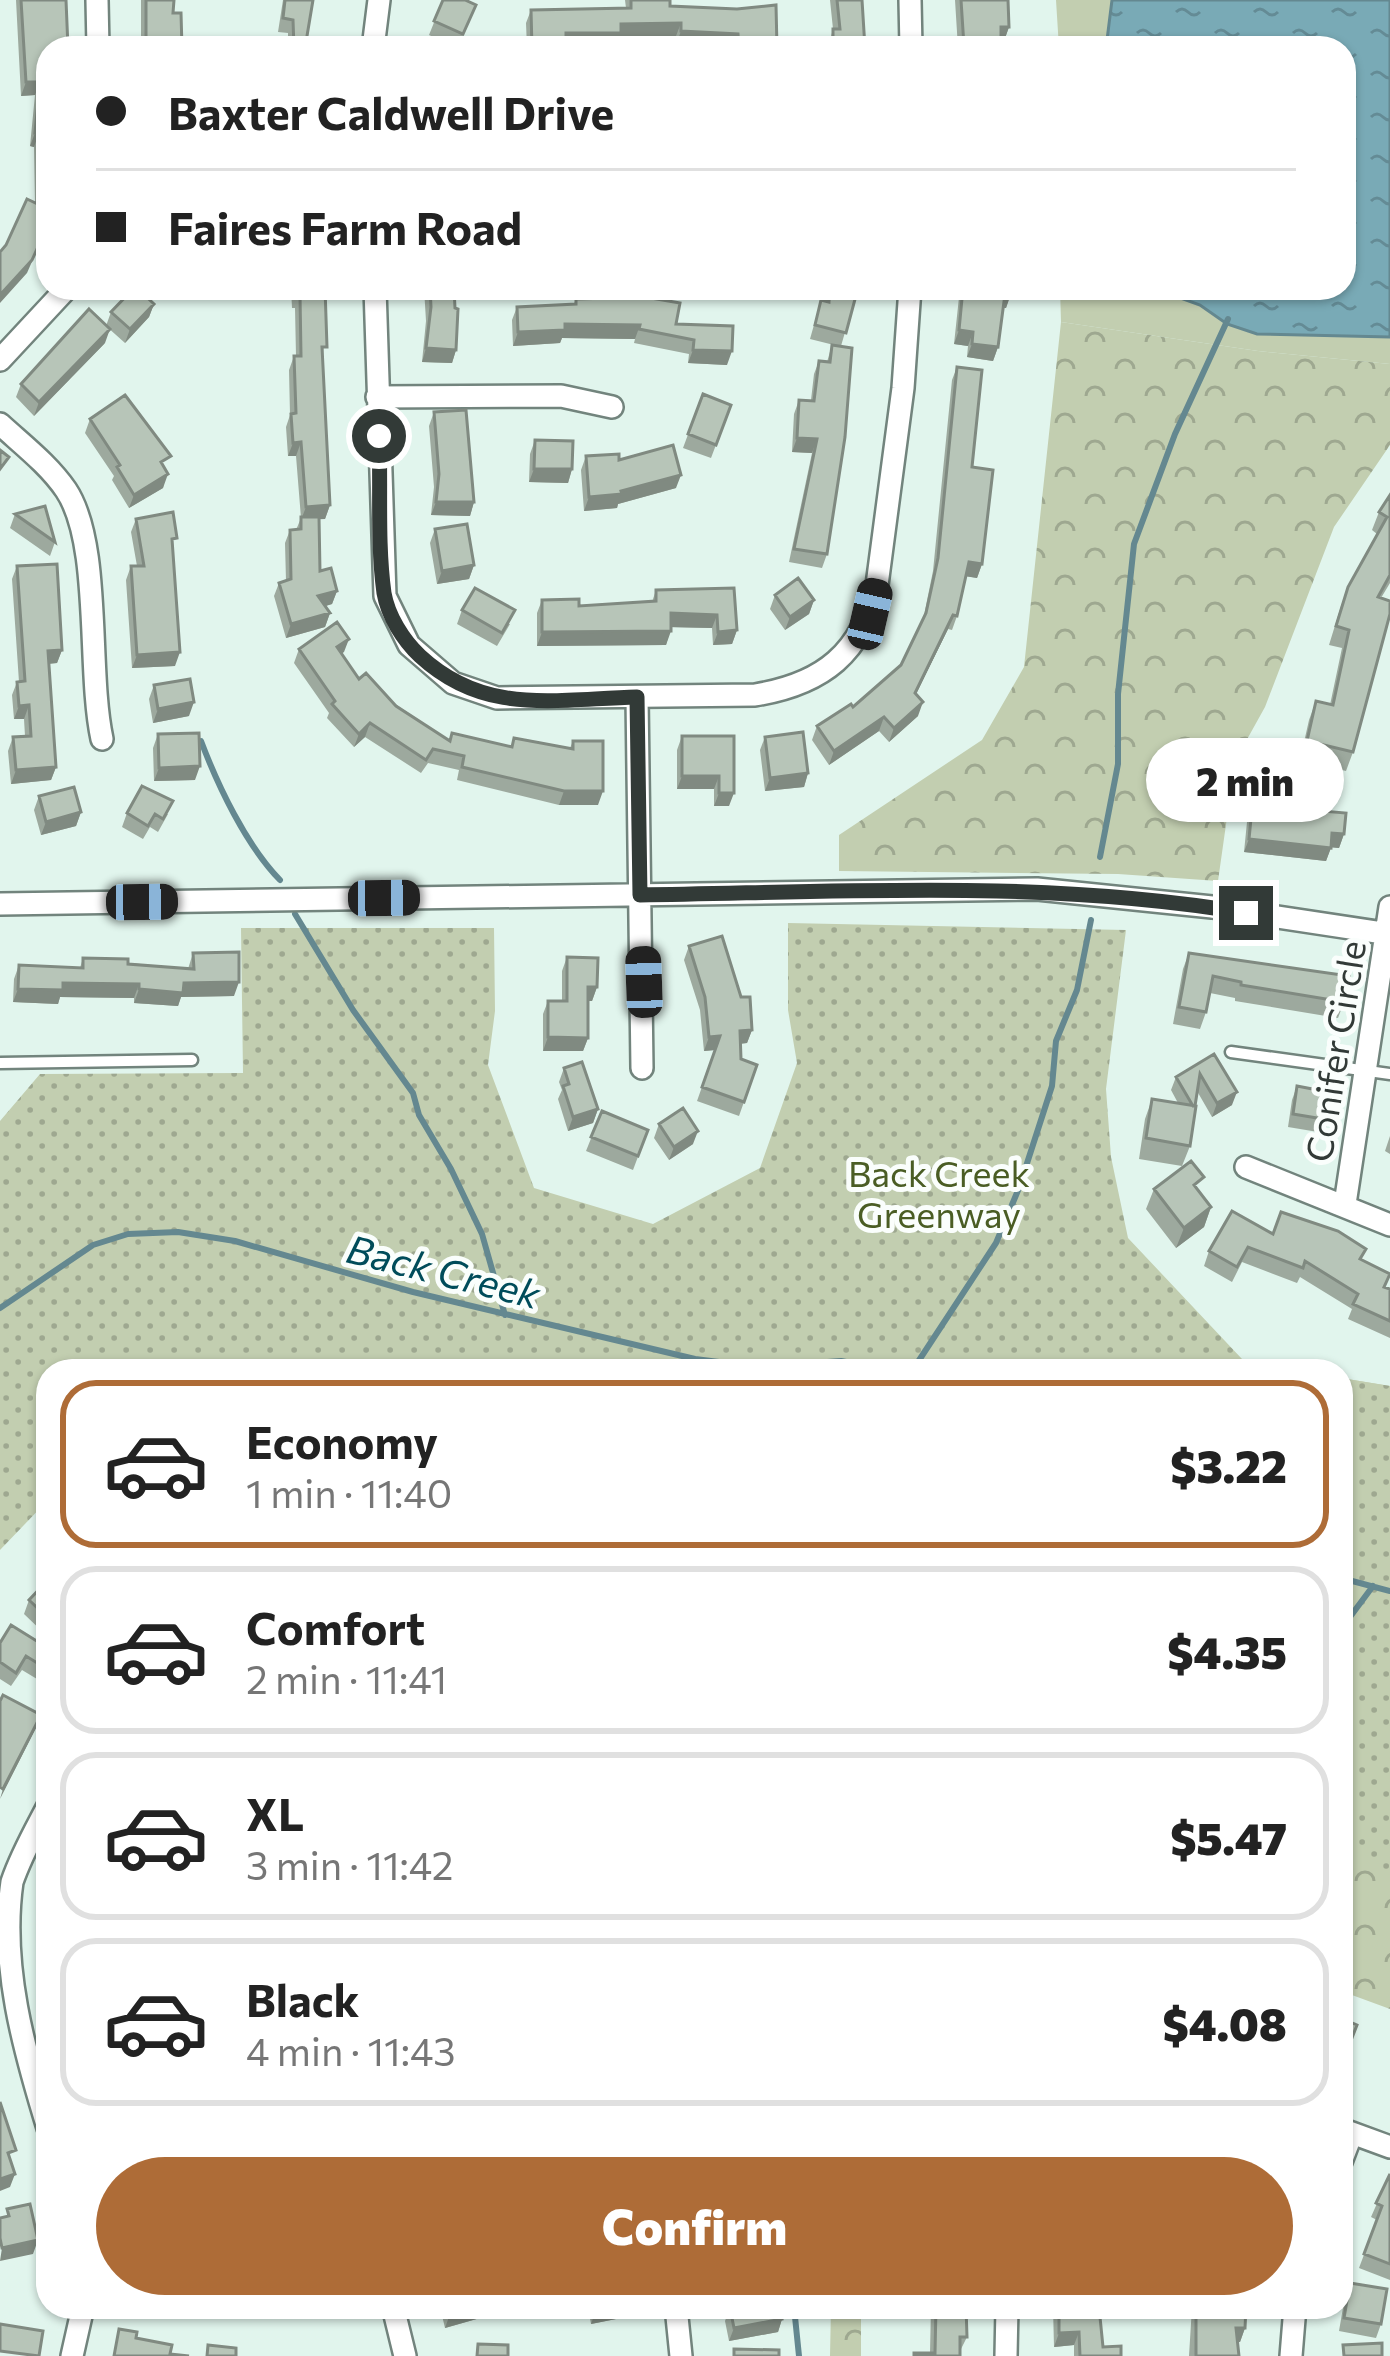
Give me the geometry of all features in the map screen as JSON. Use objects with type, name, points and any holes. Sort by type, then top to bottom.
[{"type":"street","points":[[97,0],[98,36]]},
{"type":"street","points":[[375,36],[380,0]]},
{"type":"street","points":[[910,0],[911,36]]},
{"type":"street","points":[[0,360],[56,300]]},
{"type":"street","points":[[375,300],[385,596],[409,645],[440,674],[475,693],[517,699],[755,695],[788,690],[818,676],[858,638],[870,614],[885,539],[909,300]]},
{"type":"street","points":[[377,397],[561,396],[612,407]]},
{"type":"street","points":[[0,424],[53,473],[80,517],[94,704],[102,740]]},
{"type":"street","points":[[637,697],[642,1069]]},
{"type":"street","points":[[0,904],[1037,889],[1212,907],[1388,934]]},
{"type":"street","name":"Conifer Circle","points":[[1345,1204],[1390,907]]},
{"type":"street","points":[[1246,1167],[1390,1225]]},
{"type":"street","points":[[36,1831],[13,1880],[3,1959],[7,1994],[36,2089]]},
{"type":"street","points":[[1353,2133],[1390,2147]]},
{"type":"street","points":[[72,2356],[80,2319]]},
{"type":"street","points":[[395,2319],[405,2356]]},
{"type":"street","points":[[677,2319],[681,2356]]},
{"type":"street","points":[[1006,2356],[1007,2319]]},
{"type":"street","points":[[1291,2356],[1294,2319]]},
{"type":"lane","points":[[1231,1052],[1390,1074]]},
{"type":"lane","points":[[0,1064],[191,1060]]},
{"type":"green space","points":[[1056,0],[1390,0],[1390,364],[1258,351],[1061,322],[1060,300],[1356,300],[1356,36],[1058,36]]},
{"type":"green space","points":[[1061,322],[1258,351],[1390,364],[1390,445],[1334,527],[1265,707],[1235,761],[1218,881],[1118,874],[839,871],[839,835],[982,740],[1024,667]]},
{"type":"green space","name":"Back Creek Greenway","points":[[788,923],[1126,930],[1106,1089],[1111,1157],[1128,1238],[1242,1359],[36,1359],[36,1512],[0,1550],[0,1121],[40,1074],[243,1073],[241,928],[494,928],[495,1011],[488,1065],[534,1188],[653,1224],[760,1168],[797,1063],[788,1010]]},
{"type":"green space","points":[[1353,1380],[1390,1386],[1390,2009],[1353,1995]]},
{"type":"green space","points":[[1353,1380],[1390,1386],[1390,1872],[1353,1859]]},
{"type":"green space","points":[[831,2319],[861,2319],[861,2356],[830,2356]]},
{"type":"water","points":[[1112,0],[1390,0],[1390,337],[1257,334],[1227,324],[1186,300],[1356,300],[1356,36],[1108,36]]},
{"type":"building","points":[[21,0],[66,0],[68,36],[36,36],[36,82],[26,82]]},
{"type":"building","points":[[146,0],[174,0],[173,13],[181,13],[182,36],[146,36]]},
{"type":"building","points":[[285,0],[313,0],[307,36],[294,36],[293,20],[283,18]]},
{"type":"building","points":[[443,0],[476,5],[463,34],[434,21]]},
{"type":"building","points":[[631,0],[737,9],[776,5],[777,36],[681,31],[681,23],[621,24],[621,33],[532,36],[531,10],[631,8]]},
{"type":"building","points":[[837,0],[862,0],[864,36],[833,36],[833,29],[840,29]]},
{"type":"building","points":[[961,0],[1008,0],[1009,27],[1001,27],[1001,36],[963,36]]},
{"type":"building","points":[[27,199],[36,203],[36,251],[0,295],[0,252]]},
{"type":"building","points":[[122,300],[154,304],[130,329],[111,312]]},
{"type":"building","points":[[300,300],[325,300],[327,347],[322,347],[330,505],[306,507],[301,442],[293,443],[294,356],[301,356]]},
{"type":"building","points":[[431,300],[455,300],[456,350],[426,348]]},
{"type":"building","points":[[576,300],[680,303],[676,324],[733,326],[732,351],[693,350],[694,340],[639,329],[640,325],[565,324],[565,330],[518,332],[517,307],[576,304]]},
{"type":"building","points":[[821,300],[855,300],[846,333],[815,325]]},
{"type":"building","points":[[962,300],[1004,300],[998,347],[972,344],[973,332],[959,330]]},
{"type":"building","points":[[89,309],[110,329],[39,402],[21,384]]},
{"type":"building","points":[[832,345],[852,348],[845,437],[827,554],[794,549],[817,439],[797,438],[799,400],[814,401],[819,361],[830,362]]},
{"type":"building","points":[[957,367],[982,370],[972,467],[993,470],[982,564],[969,562],[957,616],[953,615],[915,693],[923,702],[894,728],[884,717],[834,751],[817,726],[853,707],[901,665],[926,613],[938,558]]},
{"type":"building","points":[[703,394],[731,405],[716,445],[688,434]]},
{"type":"building","points":[[125,395],[171,456],[161,462],[168,474],[134,495],[90,419]]},
{"type":"building","points":[[466,410],[474,502],[436,502],[439,474],[434,412]]},
{"type":"building","points":[[535,440],[573,441],[572,469],[534,469]]},
{"type":"building","points":[[673,445],[681,475],[622,494],[589,497],[586,456],[619,454],[619,460]]},
{"type":"building","points":[[1390,495],[1390,575],[1378,597],[1390,601],[1390,614],[1353,752],[1307,741],[1316,701],[1333,705],[1349,630],[1336,626],[1348,587],[1387,517],[1379,512]]},
{"type":"building","points":[[45,506],[55,542],[15,514]]},
{"type":"building","points":[[173,512],[180,652],[137,655],[131,566],[144,566],[136,519]]},
{"type":"building","points":[[301,517],[319,517],[320,571],[331,568],[337,591],[318,596],[330,613],[291,624],[279,583],[291,579],[290,530],[301,529]]},
{"type":"building","points":[[467,524],[474,565],[442,571],[435,529]]},
{"type":"building","points":[[57,564],[62,650],[48,651],[56,767],[16,770],[13,737],[31,736],[29,705],[19,706],[17,682],[25,681],[17,566]]},
{"type":"building","points":[[798,578],[814,600],[790,617],[775,595]]},
{"type":"building","points":[[475,588],[515,610],[502,633],[462,610]]},
{"type":"building","points":[[734,588],[737,630],[718,632],[717,615],[671,613],[671,631],[542,632],[542,600],[579,599],[579,606],[656,601],[656,590]]},
{"type":"building","points":[[337,622],[349,639],[337,647],[359,679],[366,673],[396,706],[450,741],[452,733],[512,747],[514,738],[573,749],[573,741],[603,741],[603,791],[564,791],[462,767],[464,756],[433,749],[426,760],[370,723],[359,734],[332,704],[335,701],[299,649]]},
{"type":"building","points":[[190,679],[194,702],[158,709],[154,685]]},
{"type":"building","points":[[803,732],[808,773],[770,778],[765,737]]},
{"type":"building","points":[[199,733],[200,766],[159,768],[158,734]]},
{"type":"building","points":[[682,736],[734,736],[734,793],[719,793],[719,776],[682,776]]},
{"type":"building","points":[[142,786],[173,801],[163,819],[155,814],[148,826],[127,813]]},
{"type":"building","points":[[74,787],[81,812],[46,822],[39,796]]},
{"type":"building","points":[[1253,798],[1299,803],[1298,809],[1346,813],[1344,834],[1332,833],[1331,848],[1249,839]]},
{"type":"building","points":[[722,936],[741,997],[750,997],[752,1030],[740,1031],[741,1059],[757,1065],[744,1102],[702,1087],[720,1036],[709,1037],[705,997],[689,946]]},
{"type":"building","points":[[239,952],[239,982],[184,983],[183,993],[139,989],[139,984],[63,983],[63,990],[18,989],[19,965],[83,968],[83,958],[128,959],[128,964],[194,969],[193,953]]},
{"type":"building","points":[[1189,953],[1349,976],[1344,1002],[1213,976],[1206,1012],[1179,1007]]},
{"type":"building","points":[[567,957],[598,958],[597,987],[588,987],[588,1038],[548,1037],[548,1001],[567,1001]]},
{"type":"building","points":[[1214,1054],[1237,1092],[1217,1103],[1200,1074],[1193,1106],[1176,1077]]},
{"type":"building","points":[[582,1062],[598,1109],[573,1117],[563,1086],[569,1084],[564,1068]]},
{"type":"building","points":[[1297,1086],[1333,1093],[1329,1120],[1293,1114]]},
{"type":"building","points":[[1152,1099],[1196,1106],[1190,1146],[1146,1138]]},
{"type":"building","points":[[683,1108],[698,1131],[674,1147],[659,1124]]},
{"type":"building","points":[[602,1111],[648,1130],[638,1156],[591,1137]]},
{"type":"building","points":[[1191,1161],[1204,1177],[1194,1185],[1211,1207],[1184,1228],[1154,1189]]},
{"type":"building","points":[[1232,1211],[1273,1234],[1281,1212],[1338,1231],[1366,1249],[1360,1259],[1390,1274],[1384,1287],[1390,1289],[1390,1321],[1353,1304],[1358,1294],[1305,1261],[1303,1268],[1248,1247],[1237,1267],[1209,1251]]},
{"type":"building","points":[[11,1625],[36,1641],[36,1662],[26,1656],[16,1673],[0,1662],[0,1643]]},
{"type":"building","points":[[3,1695],[36,1712],[36,1725],[3,1789],[0,1787]]},
{"type":"building","points":[[0,2102],[16,2150],[8,2153],[15,2174],[0,2179]]},
{"type":"building","points":[[1390,2174],[1390,2264],[1364,2254],[1382,2206],[1376,2203]]},
{"type":"building","points":[[30,2204],[36,2240],[2,2248],[0,2218],[9,2216],[7,2209]]},
{"type":"building","points":[[1353,2283],[1387,2289],[1381,2324],[1350,2319]]},
{"type":"building","points":[[732,2319],[782,2319],[734,2328]]},
{"type":"building","points":[[936,2319],[966,2319],[967,2337],[960,2337],[960,2356],[914,2356],[935,2353]]},
{"type":"building","points":[[1059,2319],[1100,2319],[1103,2347],[1121,2346],[1121,2356],[1080,2356],[1079,2332],[1059,2333]]},
{"type":"building","points":[[1196,2319],[1245,2319],[1245,2328],[1236,2328],[1239,2356],[1196,2356]]},
{"type":"building","points":[[0,2324],[43,2331],[39,2356],[0,2351]]},
{"type":"building","points":[[119,2329],[137,2332],[136,2338],[172,2345],[170,2354],[189,2356],[114,2356]]},
{"type":"building","points":[[1382,2343],[1382,2356],[1344,2356],[1343,2345]]},
{"type":"building","points":[[478,2344],[508,2345],[508,2356],[477,2356]]},
{"type":"building","points":[[208,2345],[236,2348],[236,2356],[207,2356]]},
{"type":"building","points":[[734,2349],[779,2350],[779,2356],[734,2356]]},
{"type":"waterway","points":[[1100,857],[1118,764],[1118,694],[1134,544],[1175,434],[1228,319]]},
{"type":"waterway","points":[[201,741],[234,814],[280,880]]},
{"type":"waterway","points":[[295,914],[353,1010],[413,1093],[419,1115],[482,1234],[505,1315]]},
{"type":"waterway","points":[[920,1359],[996,1243],[1019,1188],[1052,1086],[1056,1041],[1077,990],[1091,920]]},
{"type":"waterway","name":"Back Creek","points":[[0,1308],[93,1245],[128,1234],[178,1232],[235,1241],[413,1292],[695,1359]]},
{"type":"waterway","name":"Back Creek","points":[[1353,1581],[1390,1591]]},
{"type":"waterway","points":[[1353,1613],[1373,1586]]},
{"type":"waterway","points":[[795,2319],[799,2356]]},
{"type":"route","points":[[379,436],[385,596],[409,645],[440,674],[475,693],[517,699],[637,697],[640,895],[1037,889],[1246,913]]}]
